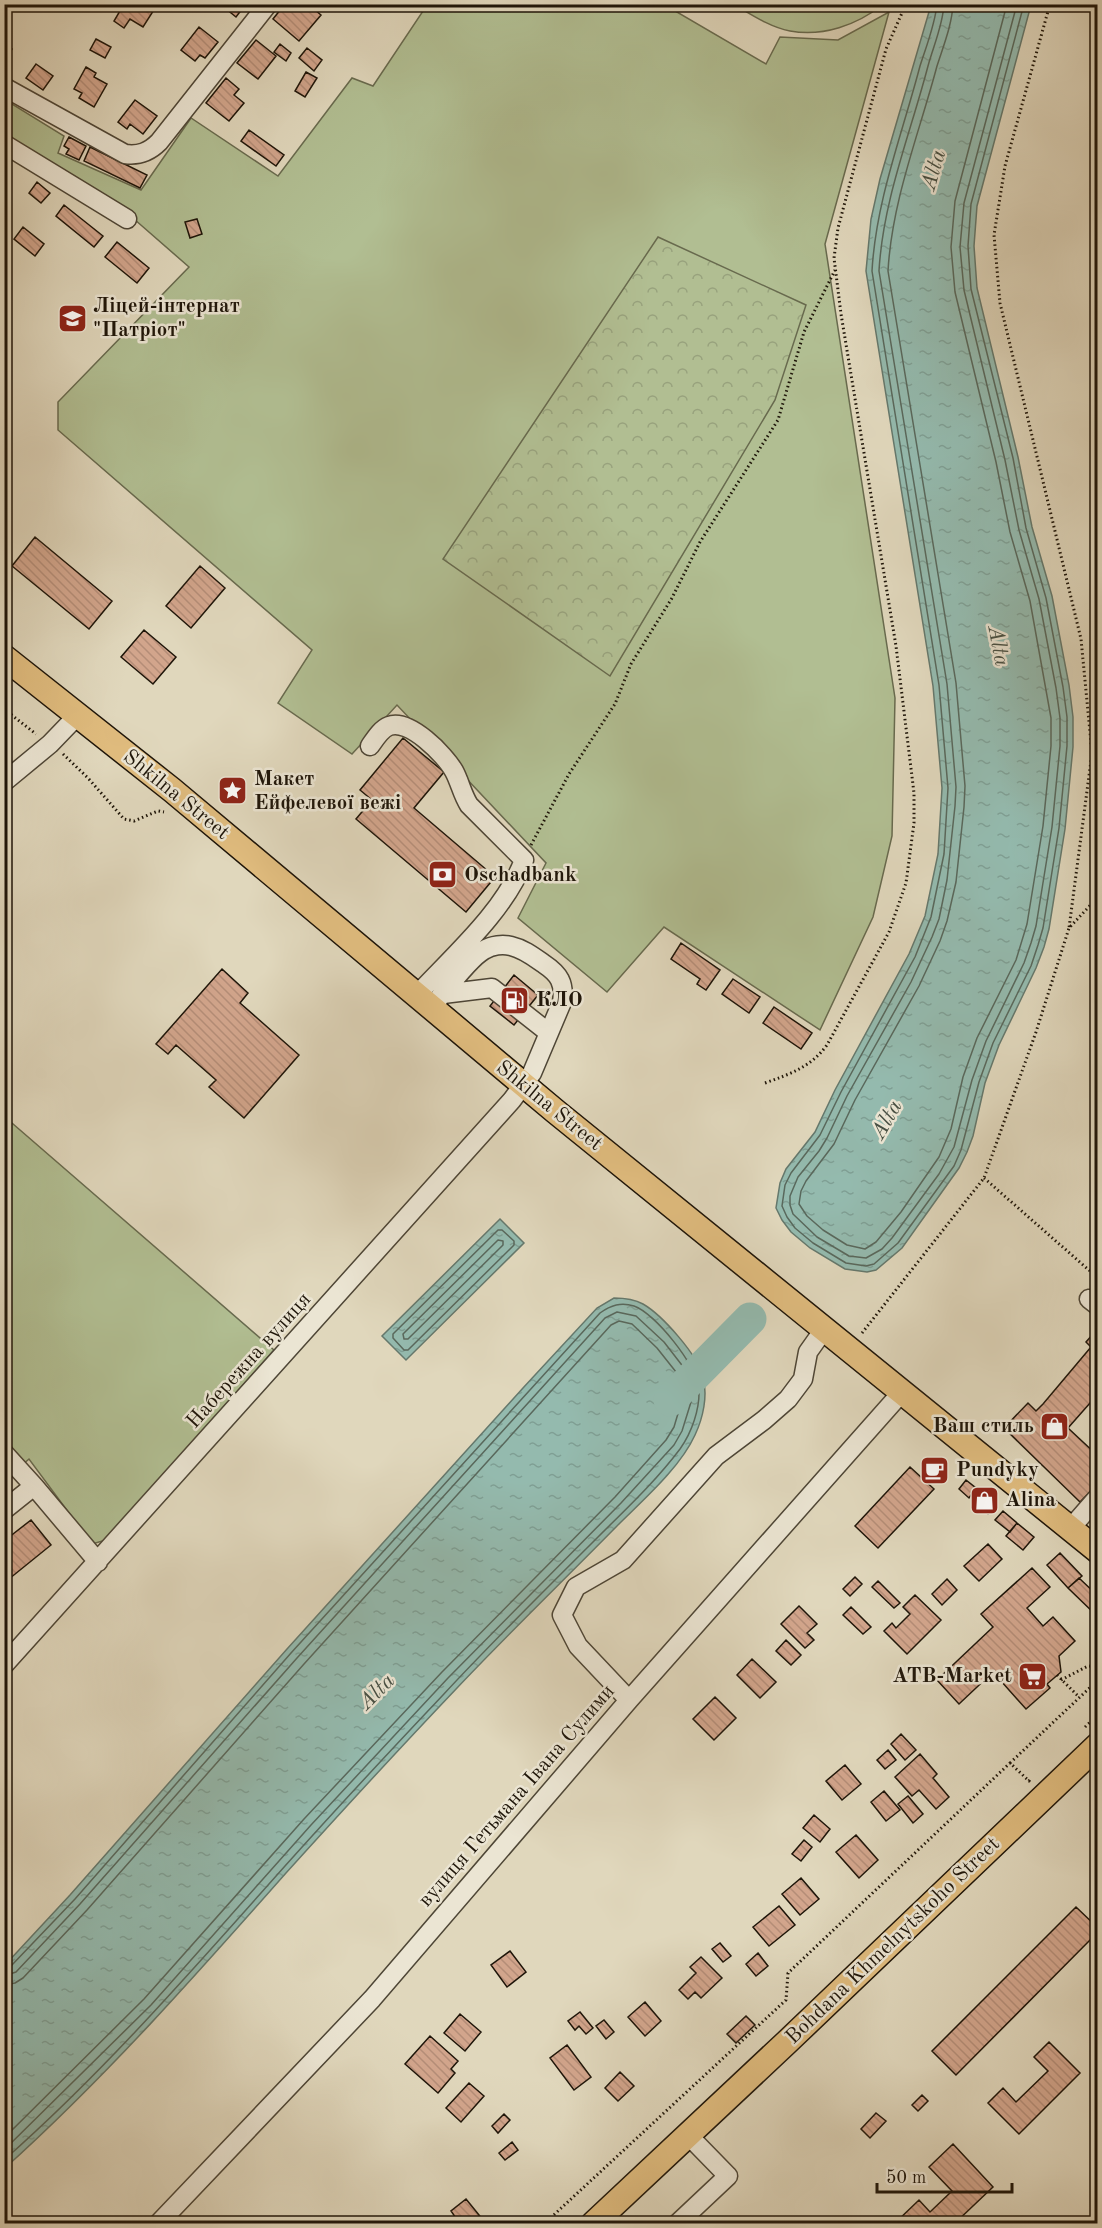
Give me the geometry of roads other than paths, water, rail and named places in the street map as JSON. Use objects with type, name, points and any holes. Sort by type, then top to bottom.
[{"type":"main road","name":"Shkilna Street","points":[[4,657],[430,999],[524,1086],[1098,1551]]},
{"type":"main road","name":"Bohdana Khmelnytskoho Street","points":[[593,2223],[688,2135],[1089,1739]]},
{"type":"street","points":[[4,87],[125,154],[146,152],[159,142],[268,4]]},
{"type":"street","points":[[4,144],[127,219]]},
{"type":"street","points":[[4,782],[50,744],[77,716]]},
{"type":"street","points":[[370,746],[390,725],[406,726],[420,735],[455,772],[462,795],[469,805],[524,860],[518,877],[430,999]]},
{"type":"street","name":"Набережна вулиця","points":[[4,1665],[524,1086],[532,1073],[564,993],[561,979],[555,971],[517,948],[505,945],[486,948],[430,999]]},
{"type":"street","points":[[430,999],[492,988],[549,1033]]},
{"type":"street","points":[[629,1700],[578,1646],[562,1616],[576,1587],[623,1560],[716,1456],[788,1399],[803,1379],[807,1352],[825,1328]]},
{"type":"street","name":"вулиця Гетьмана Івана Сулими","points":[[158,2223],[372,1999],[629,1700],[902,1392]]},
{"type":"street","points":[[4,1452],[98,1562]]},
{"type":"street","points":[[4,1510],[34,1486]]},
{"type":"street","points":[[1070,1529],[1098,1497]]},
{"type":"street","points":[[677,2223],[728,2176],[688,2135]]},
{"type":"water","points":[[931,5],[1031,5],[977,206],[974,246],[977,288],[1018,457],[1032,527],[1052,596],[1069,685],[1073,717],[1073,747],[1065,829],[1049,929],[1036,968],[999,1045],[985,1083],[967,1152],[959,1168],[902,1248],[876,1270],[867,1272],[845,1269],[810,1248],[791,1232],[776,1208],[780,1183],[786,1169],[815,1132],[835,1090],[909,954],[925,916],[938,854],[942,788],[933,686],[866,271],[871,219],[880,179]]},
{"type":"water","points":[[500,1219],[524,1243],[406,1360],[382,1336]]},
{"type":"water","points":[[614,1298],[636,1301],[651,1309],[678,1336],[700,1368],[705,1392],[702,1414],[695,1435],[680,1459],[649,1494],[496,1647],[414,1734],[115,2062],[5,2168],[5,1965],[523,1388],[597,1308]]},
{"type":"waterway","name":"Alta","points":[[670,1400],[750,1319]]},
{"type":"place","name":"Ліцей-інтернат \"Патріот\"","points":[[72,318]]},
{"type":"place","name":"Макет Ейфелевої вежі","points":[[233,791]]},
{"type":"place","name":"Oschadbank","points":[[443,875]]},
{"type":"place","name":"КЛО","points":[[515,1000]]},
{"type":"place","name":"Ваш стиль","points":[[1055,1426]]},
{"type":"place","name":"Pundyky","points":[[935,1470]]},
{"type":"place","name":"Alina","points":[[984,1500]]},
{"type":"place","name":"ATB-Market","points":[[1033,1676]]}]
